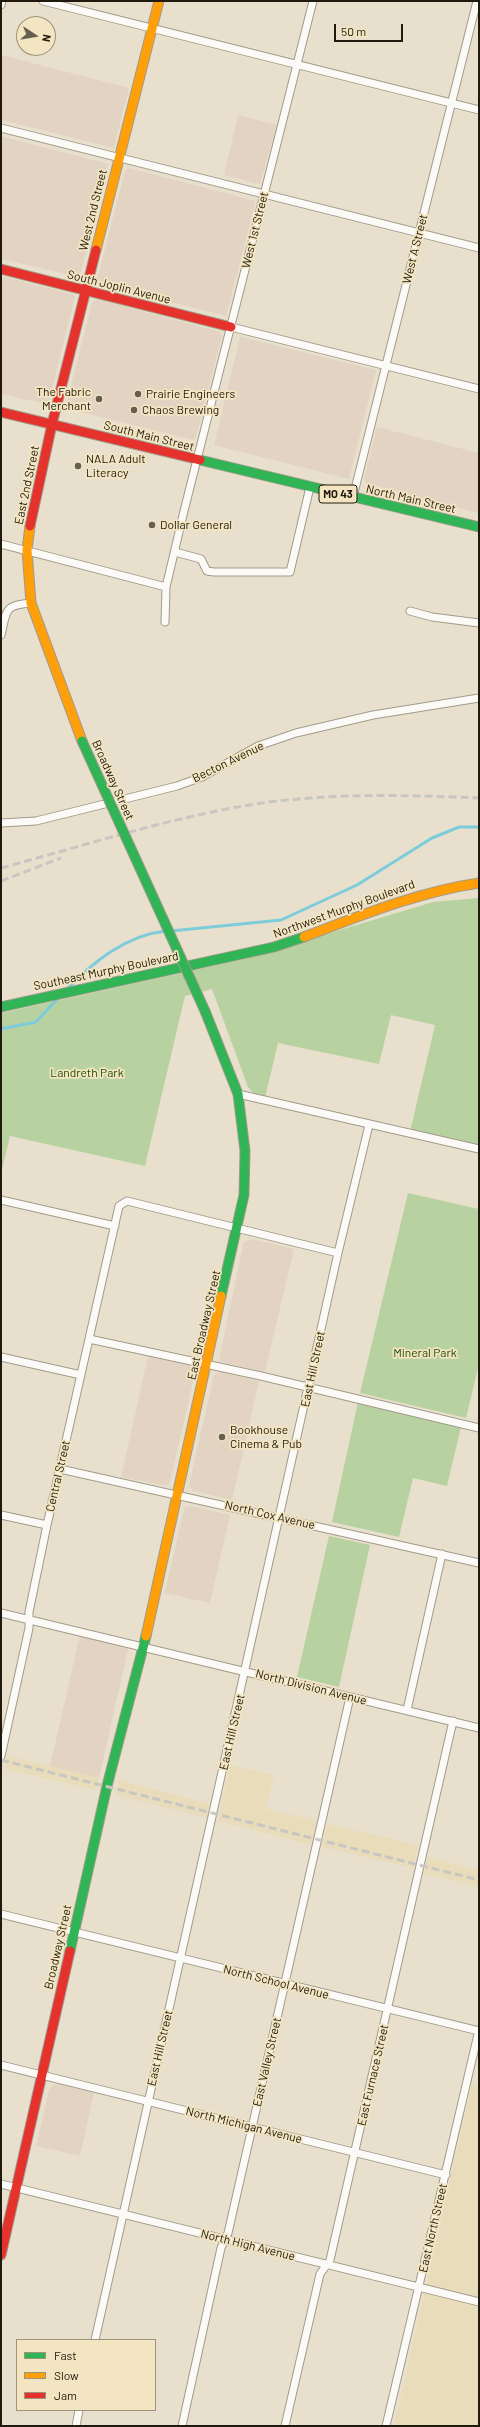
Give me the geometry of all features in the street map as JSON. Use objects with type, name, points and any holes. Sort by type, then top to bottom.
[{"type":"street","points":[[1,5],[2,1]]},
{"type":"street","points":[[43,1],[479,110]]},
{"type":"street","name":"West 2nd Street","points":[[52,424],[159,1]]},
{"type":"street","name":"West 1st Street","points":[[165,622],[166,587],[313,1]]},
{"type":"street","name":"West A Street","points":[[353,497],[477,1]]},
{"type":"street","points":[[1,128],[479,248]]},
{"type":"street","name":"South Joplin Avenue","points":[[1,269],[231,327]]},
{"type":"street","points":[[231,327],[479,389]]},
{"type":"street","name":"South Main Street","points":[[1,412],[197,460]]},
{"type":"street","name":"East 2nd Street","points":[[27,550],[28,534],[52,424]]},
{"type":"street","name":"North Main Street","points":[[197,460],[479,527]]},
{"type":"street","points":[[175,552],[201,559],[208,571],[290,572],[310,487]]},
{"type":"street","points":[[1,544],[166,587]]},
{"type":"street","name":"Broadway Street","points":[[27,550],[31,603],[82,740],[205,1011]]},
{"type":"street","points":[[1,635],[8,608],[14,604],[31,603]]},
{"type":"street","points":[[410,611],[479,623]]},
{"type":"street","name":"Becton Avenue","points":[[1,824],[36,821],[177,786],[202,777],[258,746],[310,730],[373,715],[479,698]]},
{"type":"street","name":"Northwest Murphy Boulevard","points":[[217,960],[274,947],[306,937],[416,895],[445,887],[479,883]]},
{"type":"street","name":"Southeast Murphy Boulevard","points":[[1,1007],[217,960]]},
{"type":"street","name":"East Broadway Street","points":[[142,1646],[238,1228],[244,1195],[245,1166],[238,1094],[205,1011]]},
{"type":"street","points":[[238,1094],[479,1149]]},
{"type":"street","name":"East Hill Street","points":[[95,2339],[246,1671],[338,1253],[369,1125]]},
{"type":"street","points":[[1,1200],[115,1226]]},
{"type":"street","name":"Central Street","points":[[1,1756],[29,1628],[28,1620],[47,1525],[119,1206],[127,1201],[238,1228]]},
{"type":"street","points":[[238,1228],[338,1253]]},
{"type":"street","points":[[89,1339],[309,1387],[479,1428]]},
{"type":"street","points":[[1,1357],[81,1375]]},
{"type":"street","name":"North Cox Avenue","points":[[60,1469],[479,1563]]},
{"type":"street","points":[[1,1515],[47,1525]]},
{"type":"street","points":[[407,1710],[442,1554]]},
{"type":"street","name":"North Division Avenue","points":[[1,1613],[479,1728]]},
{"type":"street","name":"Broadway Street","points":[[1,2255],[74,1932],[142,1646]]},
{"type":"street","name":"East Valley Street","points":[[182,2426],[350,1697]]},
{"type":"street","name":"East Furnace Street","points":[[285,2426],[320,2274],[330,2260],[453,1721]]},
{"type":"street","name":"North School Avenue","points":[[1,1914],[479,2031]]},
{"type":"street","name":"East North Street","points":[[386,2426],[479,2031]]},
{"type":"street","name":"North Michigan Avenue","points":[[1,2065],[446,2175]]},
{"type":"street","name":"North High Avenue","points":[[1,2184],[479,2302]]},
{"type":"street","points":[[76,2426],[80,2411]]},
{"type":"shaded area","points":[[1,55],[129,88],[114,148],[1,120]]},
{"type":"shaded area","points":[[238,115],[277,125],[260,184],[224,175]]},
{"type":"shaded area","points":[[1,136],[108,164],[80,277],[1,259]]},
{"type":"shaded area","points":[[129,168],[255,201],[226,316],[99,284],[97,280],[125,171]]},
{"type":"shaded area","points":[[1,276],[75,296],[49,401],[46,404],[1,394]]},
{"type":"shaded area","points":[[97,299],[221,332],[222,336],[196,437],[193,440],[68,409],[66,405],[92,303]]},
{"type":"shaded area","points":[[240,337],[376,370],[349,479],[214,445]]},
{"type":"shaded area","points":[[377,427],[479,453],[479,513],[366,483],[364,479]]},
{"type":"shaded area","points":[[252,1239],[294,1249],[265,1372],[222,1362],[219,1359],[244,1242]]},
{"type":"shaded area","points":[[148,1356],[193,1366],[196,1369],[170,1482],[167,1486],[121,1477]]},
{"type":"shaded area","points":[[220,1372],[259,1381],[232,1500],[193,1491],[189,1485],[214,1375]]},
{"type":"shaded area","points":[[191,1506],[230,1515],[210,1603],[165,1593],[184,1509],[185,1507]]},
{"type":"shaded area","points":[[80,1635],[127,1647],[128,1649],[99,1778],[50,1766]]},
{"type":"shaded area","points":[[8,1756],[99,1778],[96,1790],[5,1769]]},
{"type":"shaded area","points":[[230,1765],[274,1775],[266,1809],[317,1821],[312,1845],[218,1821]]},
{"type":"shaded area","points":[[119,1780],[210,1804],[207,1818],[116,1795]]},
{"type":"shaded area","points":[[327,1824],[418,1845],[413,1868],[322,1847]]},
{"type":"shaded area","points":[[428,1857],[479,1870],[479,1887],[424,1874]]},
{"type":"shaded area","points":[[58,2084],[94,2093],[80,2156],[36,2146],[49,2090],[52,2085]]},
{"type":"shaded area","points":[[472,2085],[479,2087],[479,2426],[394,2426]]},
{"type":"green space","name":"Landreth Park","points":[[479,898],[479,1146],[410,1132],[435,1025],[391,1015],[379,1064],[278,1043],[265,1098],[255,1095],[248,1087],[212,989],[185,996],[145,1166],[10,1136],[1,1174],[1,1013],[244,959],[433,902]]},
{"type":"green space","name":"Mineral Park","points":[[408,1193],[479,1209],[479,1364],[466,1418],[360,1393]]},
{"type":"green space","points":[[358,1402],[461,1427],[447,1486],[413,1478],[399,1537],[332,1522]]},
{"type":"green space","points":[[329,1536],[370,1545],[339,1687],[297,1677]]},
{"type":"waterway","points":[[171,931],[281,920],[357,885],[432,838],[459,827],[479,827]]},
{"type":"waterway","points":[[66,990],[99,960],[124,944],[137,938],[166,931]]},
{"type":"waterway","points":[[1,1029],[36,1022],[58,998]]},
{"type":"railway","points":[[1,868],[163,823],[196,815],[262,803],[343,796],[425,796],[479,798]]},
{"type":"railway","points":[[1,881],[61,858]]},
{"type":"railway","points":[[1,1760],[479,1880]]},
{"type":"traffic: fast","points":[[200,460],[479,527]]},
{"type":"traffic: fast","points":[[82,741],[205,1011]]},
{"type":"traffic: fast","points":[[1,1007],[274,947],[304,937]]},
{"type":"traffic: fast","points":[[205,1011],[238,1094],[245,1151],[244,1195],[221,1296]]},
{"type":"traffic: fast","points":[[70,1951],[107,1786],[146,1636]]},
{"type":"traffic: slow","points":[[96,250],[159,1]]},
{"type":"traffic: slow","points":[[30,526],[27,550],[31,603],[82,741]]},
{"type":"traffic: slow","points":[[304,937],[412,898],[479,883]]},
{"type":"traffic: slow","points":[[146,1636],[221,1296]]},
{"type":"traffic: jam","points":[[30,526],[52,424],[96,250]]},
{"type":"traffic: jam","points":[[1,269],[231,327]]},
{"type":"traffic: jam","points":[[1,412],[200,460]]},
{"type":"traffic: jam","points":[[1,2255],[70,1951]]},
{"type":"place","name":"Prairie Engineers","points":[[138,394]]},
{"type":"place","name":"The Fabric Merchant","points":[[99,399]]},
{"type":"place","name":"Chaos Brewing","points":[[134,410]]},
{"type":"place","name":"NALA Adult Literacy","points":[[78,466]]},
{"type":"place","name":"Dollar General","points":[[152,525]]},
{"type":"place","name":"Bookhouse Cinema & Pub","points":[[222,1437]]}]
